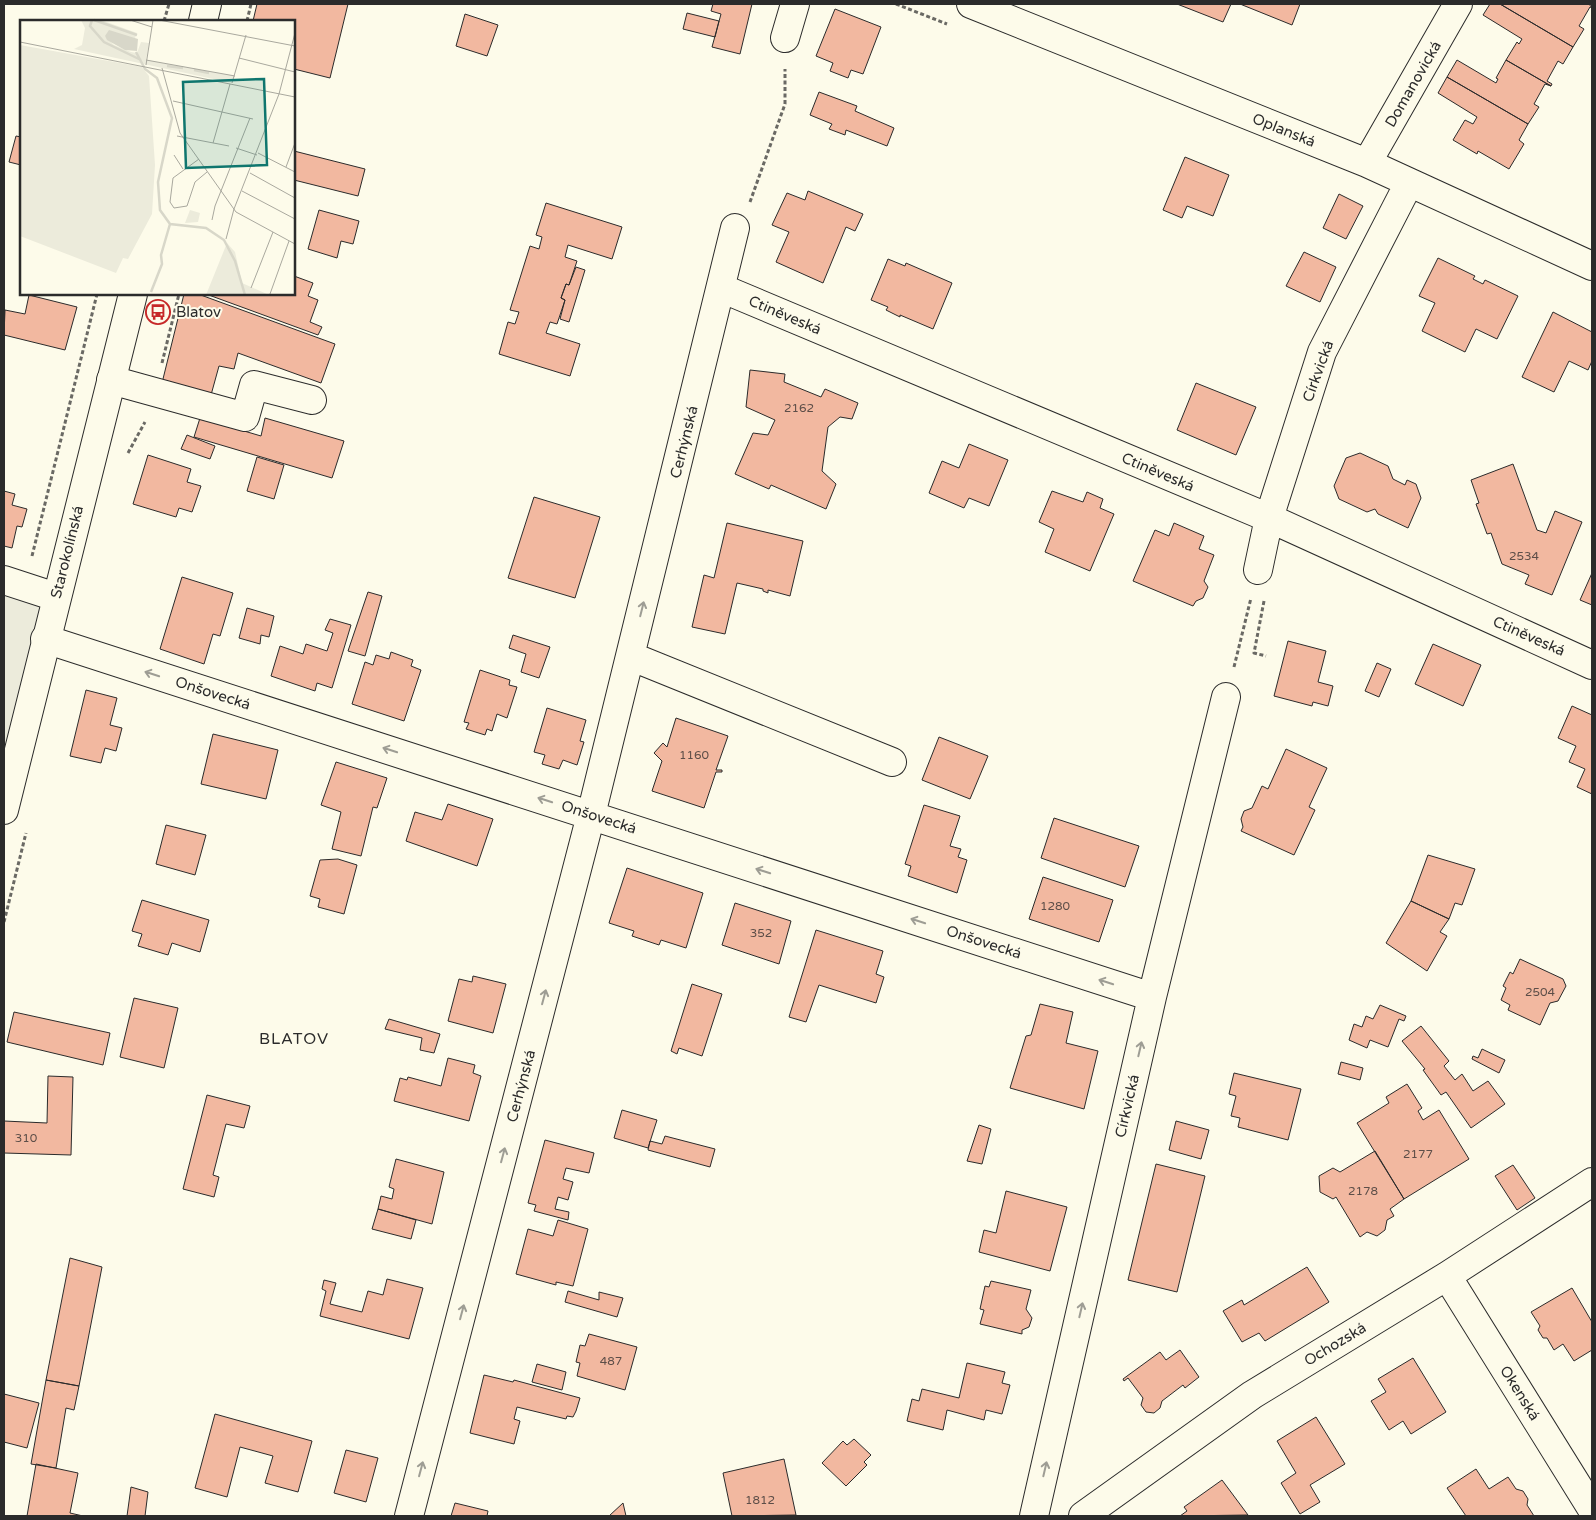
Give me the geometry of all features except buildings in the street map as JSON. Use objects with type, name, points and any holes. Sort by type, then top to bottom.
[{"type":"street","points":[[202,20],[207,4]]},
{"type":"street","points":[[785,38],[795,4]]},
{"type":"street","name":"Oplanská","points":[[971,4],[1367,163],[1592,266]]},
{"type":"street","name":"Domanovická","points":[[1367,163],[1458,4]]},
{"type":"street","name":"Církvická","points":[[1258,570],[1269,518],[1322,352],[1410,183]]},
{"type":"street","name":"Cerhýnská","points":[[409,1516],[592,815],[735,228]]},
{"type":"street","name":"Ctiněveská","points":[[721,288],[1269,518],[1592,665]]},
{"type":"street","name":"Starokolínská","points":[[4,810],[45,639],[133,295]]},
{"type":"street","points":[[112,380],[245,417],[254,384],[312,400]]},
{"type":"street","points":[[10,582],[56,597]]},
{"type":"street","name":"Onšovecká","points":[[45,639],[1152,997]]},
{"type":"street","points":[[630,656],[892,762]]},
{"type":"street","name":"Církvická","points":[[1034,1516],[1152,997],[1226,697]]},
{"type":"street","name":"Ochozská","points":[[1083,1516],[1252,1394],[1447,1276],[1592,1182]]},
{"type":"street","name":"Okenská","points":[[1447,1276],[1592,1509]]},
{"type":"path","points":[[164,20],[169,4]]},
{"type":"path","points":[[247,20],[251,4]]},
{"type":"path","points":[[735,228],[743,221],[785,104],[785,38]]},
{"type":"path","points":[[10,582],[21,568],[30,564],[97,295]]},
{"type":"path","points":[[1226,697],[1258,570]]},
{"type":"shaded area","points":[[4,580],[56,597],[4,807]]},
{"type":"place","name":"Blatov","points":[[158,312]]},
{"type":"district","name":"BLATOV","points":[[294,1038]]}]
